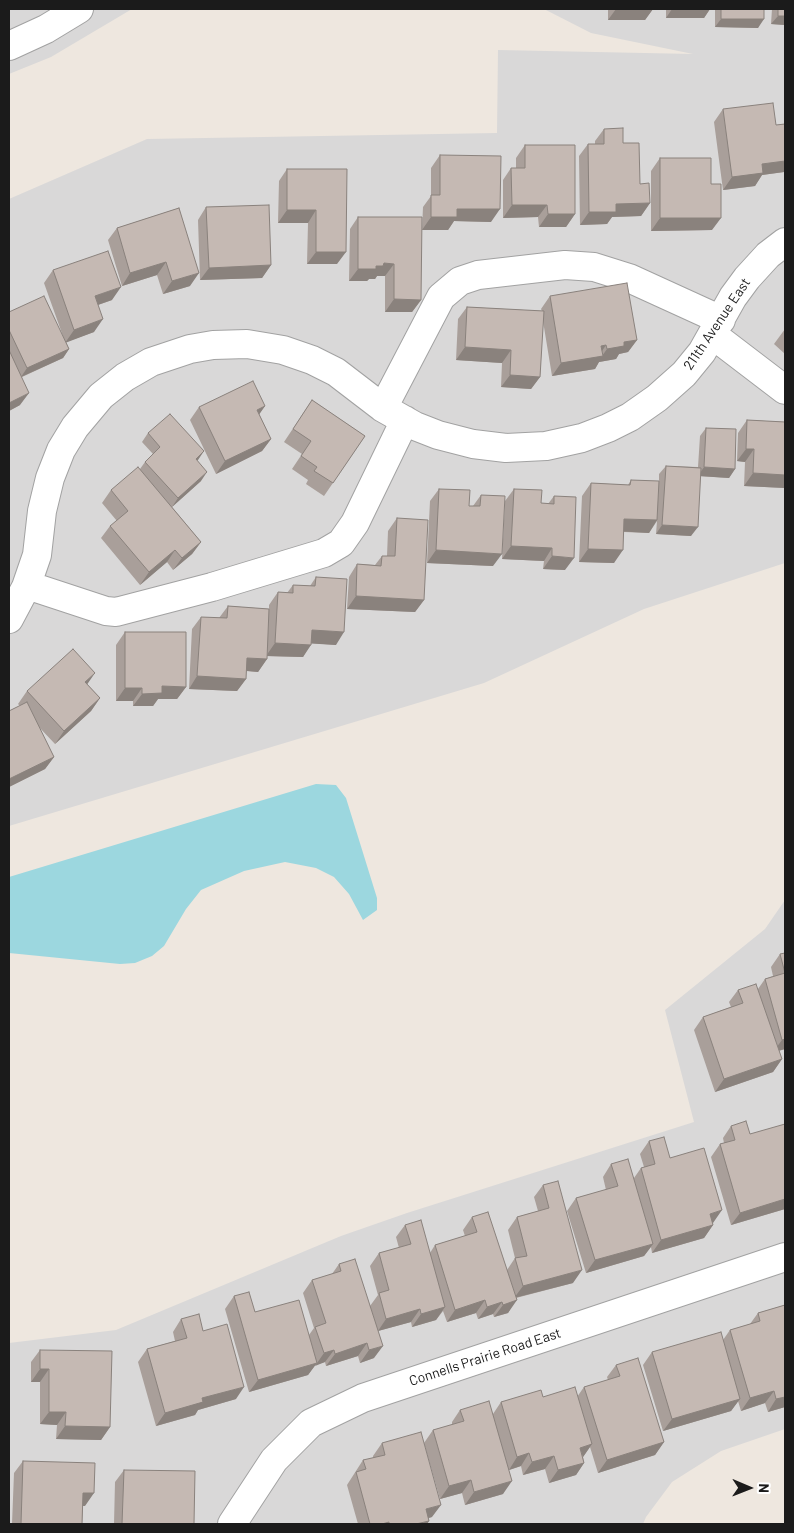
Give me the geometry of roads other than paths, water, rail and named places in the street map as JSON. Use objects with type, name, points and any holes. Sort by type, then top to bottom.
[{"type":"street","points":[[9,46],[46,29],[79,9]]},
{"type":"street","name":"211th Avenue East","points":[[9,619],[27,585],[36,555],[42,511],[50,478],[61,450],[75,427],[101,396],[125,377],[151,362],[190,349],[213,345],[247,344],[283,350],[312,360],[336,372],[394,414],[438,435],[473,444],[506,448],[546,446],[582,438],[608,428],[630,417],[657,398],[684,374],[702,352],[747,278],[768,255],[785,242]]},
{"type":"street","points":[[27,585],[106,611],[116,612],[212,587],[324,553],[341,543],[355,523],[394,414],[442,297],[460,281],[478,275],[565,265],[594,266],[629,278],[717,327],[785,390]]},
{"type":"street","name":"Connells Prairie Road East","points":[[232,1524],[274,1460],[311,1423],[363,1398],[785,1257]]},
{"type":"water","points":[[316,784],[336,785],[346,798],[377,898],[377,910],[363,920],[349,894],[334,877],[316,868],[285,862],[244,871],[201,890],[186,909],[164,946],[152,956],[135,963],[120,964],[9,953],[9,877]]}]
